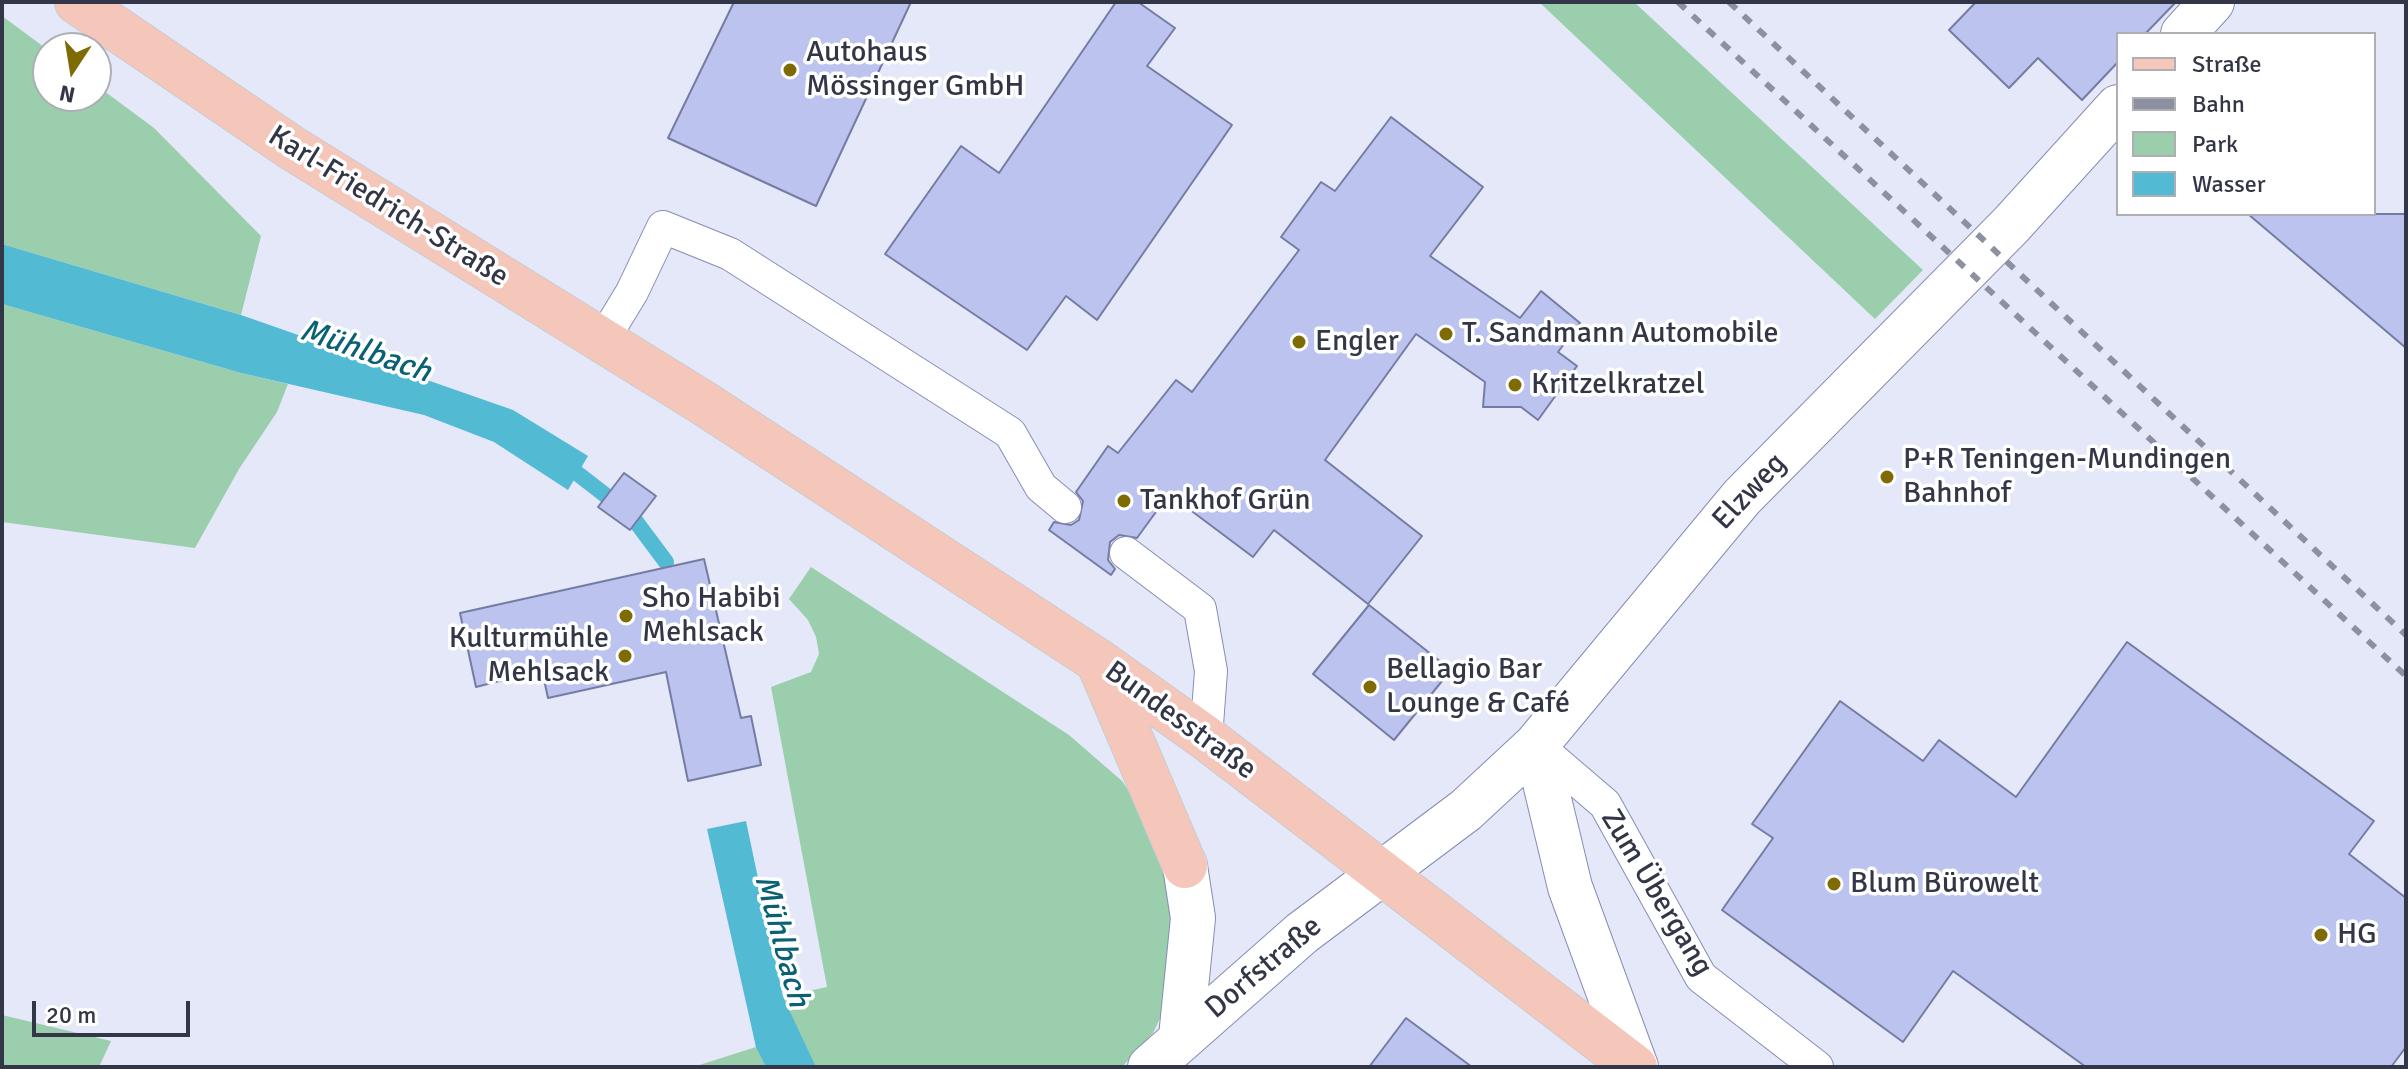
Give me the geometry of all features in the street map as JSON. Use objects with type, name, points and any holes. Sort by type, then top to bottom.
[{"type":"main road","name":"Karl-Friedrich-Straße","points":[[77,2],[292,148],[601,343],[705,404]]},
{"type":"main road","name":"Bundesstraße","points":[[705,404],[1098,661],[1206,738],[1636,1067]]},
{"type":"main road","points":[[1098,661],[1185,866]]},
{"type":"street","points":[[2185,32],[2212,2]]},
{"type":"street","name":"Elzweg","points":[[1382,873],[1466,810],[1536,745],[1742,497],[1946,292],[2116,109]]},
{"type":"street","points":[[1536,745],[1570,887],[1636,1067]]},
{"type":"street","points":[[1181,1037],[1193,918],[1185,866]]},
{"type":"street","name":"Dorfstraße","points":[[1150,1067],[1302,933],[1382,873]]},
{"type":"lane","points":[[601,343],[632,292],[663,227],[730,254],[1010,433],[1041,487],[1065,507]]},
{"type":"lane","points":[[1126,553],[1200,609],[1211,671],[1206,738]]},
{"type":"lane","name":"Zum Übergang","points":[[1536,745],[1605,804],[1701,977],[1817,1067]]},
{"type":"green space","points":[[1539,2],[1634,2],[1923,270],[1875,319]]},
{"type":"green space","points":[[2,16],[32,38],[32,112],[112,112],[112,97],[154,128],[261,236],[241,315],[2,244]]},
{"type":"green space","points":[[2,304],[288,384],[277,412],[239,469],[195,548],[2,522]]},
{"type":"green space","points":[[811,567],[1069,735],[1122,781],[1162,841],[1179,894],[1174,989],[1153,1033],[1122,1067],[693,1067],[756,1047],[748,1004],[827,987],[771,687],[811,672],[819,654],[808,620],[789,599]]},
{"type":"green space","points":[[2,1015],[111,1041],[99,1067],[2,1067]]},
{"type":"water","points":[[2,244],[241,315],[513,410],[588,456],[568,490],[494,442],[424,415],[241,373],[2,304]]},
{"type":"water","points":[[746,821],[783,997],[816,1067],[766,1067],[756,1047],[707,829]]},
{"type":"building","name":"Autohaus Mössinger GmbH","points":[[734,2],[911,2],[816,206],[668,138]]},
{"type":"building","points":[[1116,2],[1138,2],[1175,28],[1147,66],[1232,125],[1097,320],[1066,296],[1027,350],[885,254],[961,146],[999,173]]},
{"type":"building","points":[[1976,2],[2176,2],[2147,32],[2116,32],[2116,64],[2082,100],[2038,58],[2009,88],[1949,30]]},
{"type":"building","points":[[1391,117],[1483,187],[1430,256],[1520,318],[1541,291],[1580,323],[1558,352],[1577,366],[1538,420],[1521,407],[1483,407],[1485,382],[1416,334],[1325,460],[1422,536],[1368,604],[1274,530],[1253,557],[1169,494],[1137,538],[1119,535],[1110,542],[1108,560],[1115,569],[1111,575],[1049,530],[1054,522],[1071,525],[1079,520],[1083,501],[1076,492],[1108,446],[1118,453],[1176,380],[1192,392],[1299,250],[1281,237],[1321,182],[1335,191]]},
{"type":"building","points":[[2406,214],[2406,348],[2250,216]]},
{"type":"building","points":[[624,473],[656,496],[630,530],[598,507]]},
{"type":"building","points":[[704,559],[741,718],[751,716],[761,765],[688,781],[666,672],[548,698],[542,670],[476,687],[460,613]]},
{"type":"building","points":[[1369,605],[1451,670],[1394,740],[1313,674]]},
{"type":"building","points":[[2127,642],[2374,821],[2349,854],[2406,898],[2406,1047],[2391,1067],[2086,1067],[1953,971],[1903,1042],[1722,910],[1773,838],[1752,824],[1840,701],[1923,761],[1939,740],[2016,797]]},
{"type":"building","points":[[1406,1018],[1472,1067],[1369,1067]]},
{"type":"waterway","name":"Mühlbach","points":[[560,460],[631,515],[666,562]]},
{"type":"railway","points":[[1678,2],[2406,676]]},
{"type":"railway","points":[[1729,2],[2406,635]]},
{"type":"place","name":"Autohaus Mössinger GmbH","points":[[790,70]]},
{"type":"place","name":"T. Sandmann Automobile","points":[[1446,334]]},
{"type":"place","name":"Engler","points":[[1299,342]]},
{"type":"place","name":"Kritzelkratzel","points":[[1515,385]]},
{"type":"place","name":"P+R Teningen-Mundingen Bahnhof","points":[[1887,477]]},
{"type":"place","name":"Tankhof Grün","points":[[1124,501]]},
{"type":"place","name":"Sho Habibi Mehlsack","points":[[626,616]]},
{"type":"place","name":"Kulturmühle Mehlsack","points":[[625,656]]},
{"type":"place","name":"Bellagio Bar Lounge & Café","points":[[1370,687]]},
{"type":"place","name":"Blum Bürowelt","points":[[1834,884]]},
{"type":"place","name":"HG","points":[[2321,935]]}]
